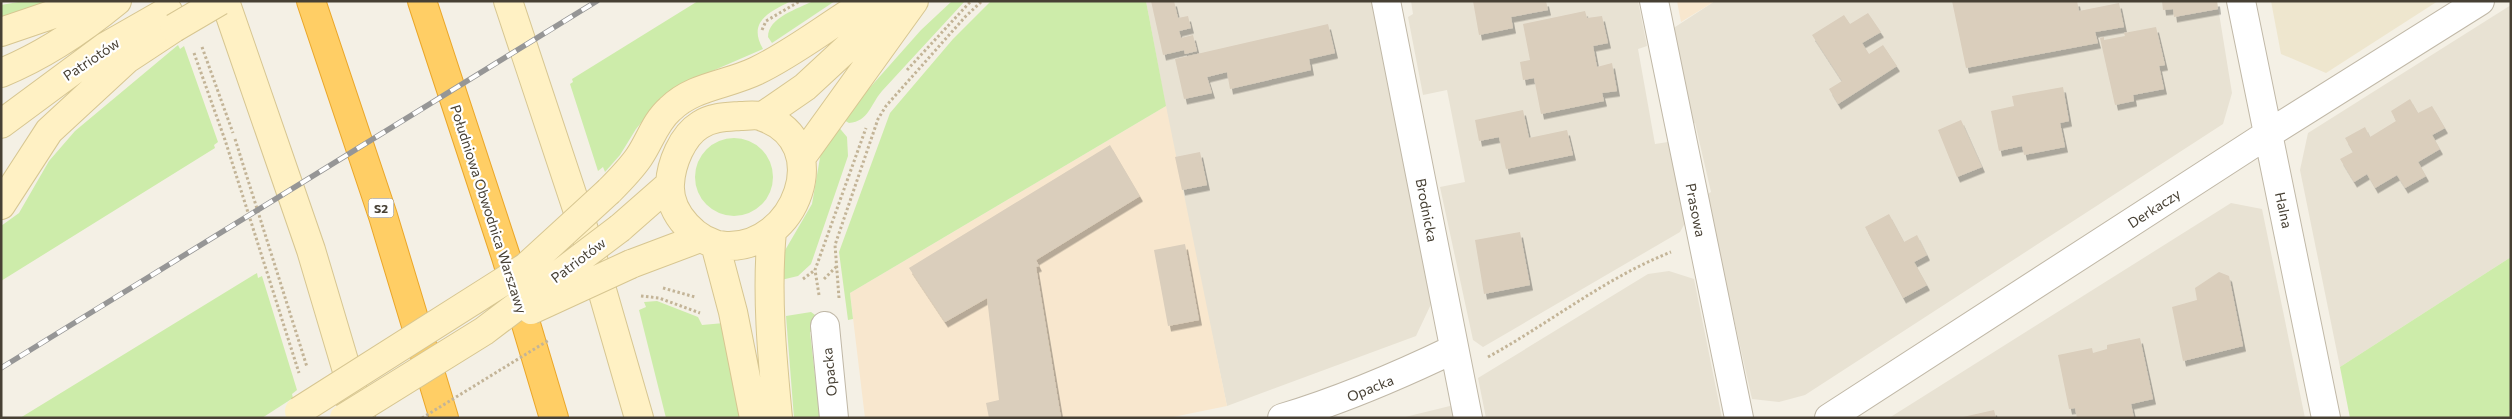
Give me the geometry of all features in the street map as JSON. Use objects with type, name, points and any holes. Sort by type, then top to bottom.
[{"type":"highway","name":"S2","points":[[311,1],[384,216],[444,418]]},
{"type":"highway","name":"Południowa Obwodnica Warszawy","points":[[422,1],[503,247],[554,418]]},
{"type":"main road","points":[[1,32],[92,1]]},
{"type":"main road","points":[[1,73],[34,57],[93,21],[117,1]]},
{"type":"main road","points":[[1,205],[49,131],[128,59],[179,21],[220,1]]},
{"type":"main road","points":[[225,1],[311,250],[361,418]]},
{"type":"main road","points":[[508,1],[589,245],[639,418]]},
{"type":"main road","points":[[293,414],[526,267],[626,174],[640,156],[654,129],[669,110],[682,99],[694,92],[756,71],[869,1]]},
{"type":"main road","points":[[763,116],[785,131],[801,158],[802,174],[798,198],[790,212],[772,231],[758,241],[727,246],[708,241],[684,222],[675,207],[669,185],[676,158],[685,140],[700,125],[721,117],[763,116],[805,86],[898,1]]},
{"type":"main road","points":[[801,158],[914,1]]},
{"type":"main road","name":"Patriotów","points":[[1,124],[105,47],[179,21]]},
{"type":"main road","name":"Patriotów","points":[[344,418],[484,331],[620,228],[669,185]]},
{"type":"main road","points":[[772,231],[769,260],[770,307],[778,418]]},
{"type":"main road","points":[[708,241],[734,320],[754,418]]},
{"type":"main road","name":"Patriotów","points":[[484,331],[631,264],[708,241]]},
{"type":"street","name":"Brodnicka","points":[[1386,1],[1468,418]]},
{"type":"street","name":"Prasowa","points":[[1654,1],[1739,418]]},
{"type":"street","name":"Halna","points":[[2241,1],[2326,418]]},
{"type":"street","name":"Derkaczy","points":[[1829,418],[2268,134],[2480,1]]},
{"type":"street","name":"Opacka","points":[[825,326],[834,418]]},
{"type":"street","name":"Opacka","points":[[1282,418],[1334,402],[1395,378],[1456,358]]},
{"type":"path","points":[[900,78],[971,1]]},
{"type":"path","points":[[840,303],[835,245],[878,119],[886,106],[965,17],[982,1]]},
{"type":"path","points":[[179,21],[228,149],[299,375]]},
{"type":"path","points":[[200,40],[235,138],[308,372]]},
{"type":"path","points":[[815,270],[868,121]]},
{"type":"path","points":[[1456,358],[1486,358],[1516,342],[1577,301],[1655,258],[1702,240]]},
{"type":"path","points":[[824,279],[836,267]]},
{"type":"path","points":[[656,286],[699,298]]},
{"type":"path","points":[[632,300],[641,296],[658,298],[708,316]]},
{"type":"path","points":[[422,418],[553,338]]},
{"type":"shaded area","points":[[1146,1],[1374,1],[1433,300],[1416,336],[1227,406],[1178,173]]},
{"type":"shaded area","points":[[1411,1],[1638,1],[1647,46],[1638,49],[1655,144],[1668,142],[1685,223],[1680,232],[1483,347],[1473,340],[1440,187],[1465,182],[1447,90],[1423,95],[1408,17],[1413,14]]},
{"type":"shaded area","points":[[1677,1],[1715,1],[1681,22]]},
{"type":"shaded area","points":[[1715,1],[2217,1],[2232,93],[2223,124],[1805,395],[1779,402],[1752,399],[1706,195],[1711,192],[1695,123],[1689,125],[1669,31]]},
{"type":"shaded area","points":[[2271,1],[2438,1],[2326,73],[2281,54]]},
{"type":"shaded area","points":[[2511,5],[2511,257],[2340,367],[2300,170],[2308,133]]},
{"type":"shaded area","points":[[1166,106],[1227,406],[1168,418],[865,418],[850,293]]},
{"type":"shaded area","points":[[2231,203],[2262,209],[2305,418],[1889,418]]},
{"type":"shaded area","points":[[1669,271],[1694,279],[1722,418],[1486,418],[1478,378],[1648,274]]},
{"type":"shaded area","points":[[1454,405],[1456,418],[1401,418]]},
{"type":"green space","points":[[24,1],[49,1],[1,17],[1,5]]},
{"type":"green space","points":[[698,1],[791,1],[769,14],[759,24],[759,39],[763,49],[680,85],[664,95],[636,129],[620,155],[605,172],[603,167],[598,171],[570,84],[573,82],[572,79]]},
{"type":"green space","points":[[813,1],[835,1],[772,43],[768,37],[769,30],[773,24],[785,14]]},
{"type":"green space","points":[[952,1],[965,1],[882,91],[869,112],[856,122],[849,123],[842,119],[921,30]]},
{"type":"green space","points":[[991,1],[1146,1],[1166,106],[850,293],[853,319],[848,320],[839,252],[890,113],[953,39]]},
{"type":"green space","points":[[178,45],[180,49],[184,46],[218,142],[214,145],[215,148],[1,281],[1,226],[19,213],[49,161],[75,131]]},
{"type":"green space","points":[[837,125],[847,137],[848,156],[811,264],[798,276],[781,280],[784,252],[812,204],[822,146]]},
{"type":"green space","points":[[734,138],[749,141],[761,150],[770,162],[773,177],[770,192],[761,204],[749,213],[734,216],[719,213],[707,204],[698,192],[695,177],[698,162],[707,150],[719,141]]},
{"type":"green space","points":[[2511,257],[2511,418],[2350,418],[2340,367]]},
{"type":"green space","points":[[257,273],[258,278],[262,276],[297,390],[292,394],[293,398],[262,418],[20,418]]},
{"type":"green space","points":[[657,301],[698,317],[702,325],[724,323],[742,418],[666,418],[639,310],[646,307],[644,302]]},
{"type":"green space","points":[[811,312],[818,317],[819,329],[810,332],[820,418],[794,418],[786,316]]},
{"type":"building","points":[[1151,1],[1174,1],[1178,18],[1188,16],[1191,28],[1179,31],[1181,38],[1193,35],[1197,51],[1185,54],[1184,50],[1163,55]]},
{"type":"building","points":[[1473,1],[1546,1],[1548,10],[1511,17],[1513,28],[1479,35]]},
{"type":"building","points":[[1952,1],[2077,1],[2079,11],[2119,3],[2124,27],[2095,32],[2098,43],[1966,68]]},
{"type":"building","points":[[2162,1],[2217,1],[2218,9],[2174,17],[2173,9],[2163,10]]},
{"type":"building","points":[[1585,11],[1587,18],[1602,16],[1608,43],[1593,46],[1597,67],[1612,63],[1617,91],[1602,93],[1604,101],[1541,114],[1534,78],[1523,80],[1520,62],[1530,60],[1523,24]]},
{"type":"building","points":[[1868,13],[1881,32],[1862,43],[1869,54],[1883,45],[1897,66],[1838,104],[1829,89],[1842,81],[1812,35],[1844,15],[1850,24]]},
{"type":"building","points":[[1328,24],[1335,53],[1309,59],[1311,70],[1230,89],[1227,72],[1207,77],[1212,93],[1184,99],[1175,59]]},
{"type":"building","points":[[2156,27],[2165,65],[2159,66],[2164,89],[2133,95],[2134,101],[2115,105],[2100,38],[2104,37],[2104,40],[2125,36],[2124,33]]},
{"type":"building","points":[[2063,87],[2069,121],[2060,123],[2065,147],[2024,155],[2022,146],[1999,151],[1991,111],[2014,106],[2012,96]]},
{"type":"building","points":[[2410,99],[2418,113],[2432,106],[2445,128],[2432,135],[2440,149],[2418,162],[2426,176],[2405,188],[2397,175],[2375,188],[2367,174],[2354,182],[2340,159],[2353,152],[2345,138],[2365,127],[2370,137],[2396,121],[2391,111]]},
{"type":"building","points":[[1523,110],[1529,138],[1567,130],[1573,155],[1506,169],[1499,137],[1479,141],[1475,120]]},
{"type":"building","points":[[1961,120],[1982,167],[1957,177],[1938,130]]},
{"type":"building","points":[[1110,145],[1140,196],[1036,260],[1039,266],[1036,267],[1061,418],[989,418],[986,403],[999,400],[987,298],[945,322],[909,268]]},
{"type":"building","points":[[1200,152],[1207,185],[1182,190],[1175,157]]},
{"type":"building","points":[[1889,214],[1904,242],[1917,235],[1927,255],[1914,262],[1927,285],[1903,298],[1865,227]]},
{"type":"building","points":[[1520,232],[1530,285],[1484,294],[1475,240]]},
{"type":"building","points":[[1185,244],[1199,320],[1168,326],[1154,250]]},
{"type":"building","points":[[2219,272],[2229,276],[2243,346],[2183,361],[2172,307],[2197,300],[2195,288]]},
{"type":"building","points":[[2140,338],[2153,399],[2131,404],[2134,418],[2077,418],[2075,408],[2069,409],[2058,355],[2092,348],[2093,353],[2107,349],[2107,345]]},
{"type":"building","points":[[1994,410],[1996,418],[1963,418],[1963,417]]},
{"type":"railway","points":[[1,368],[597,1]]}]
